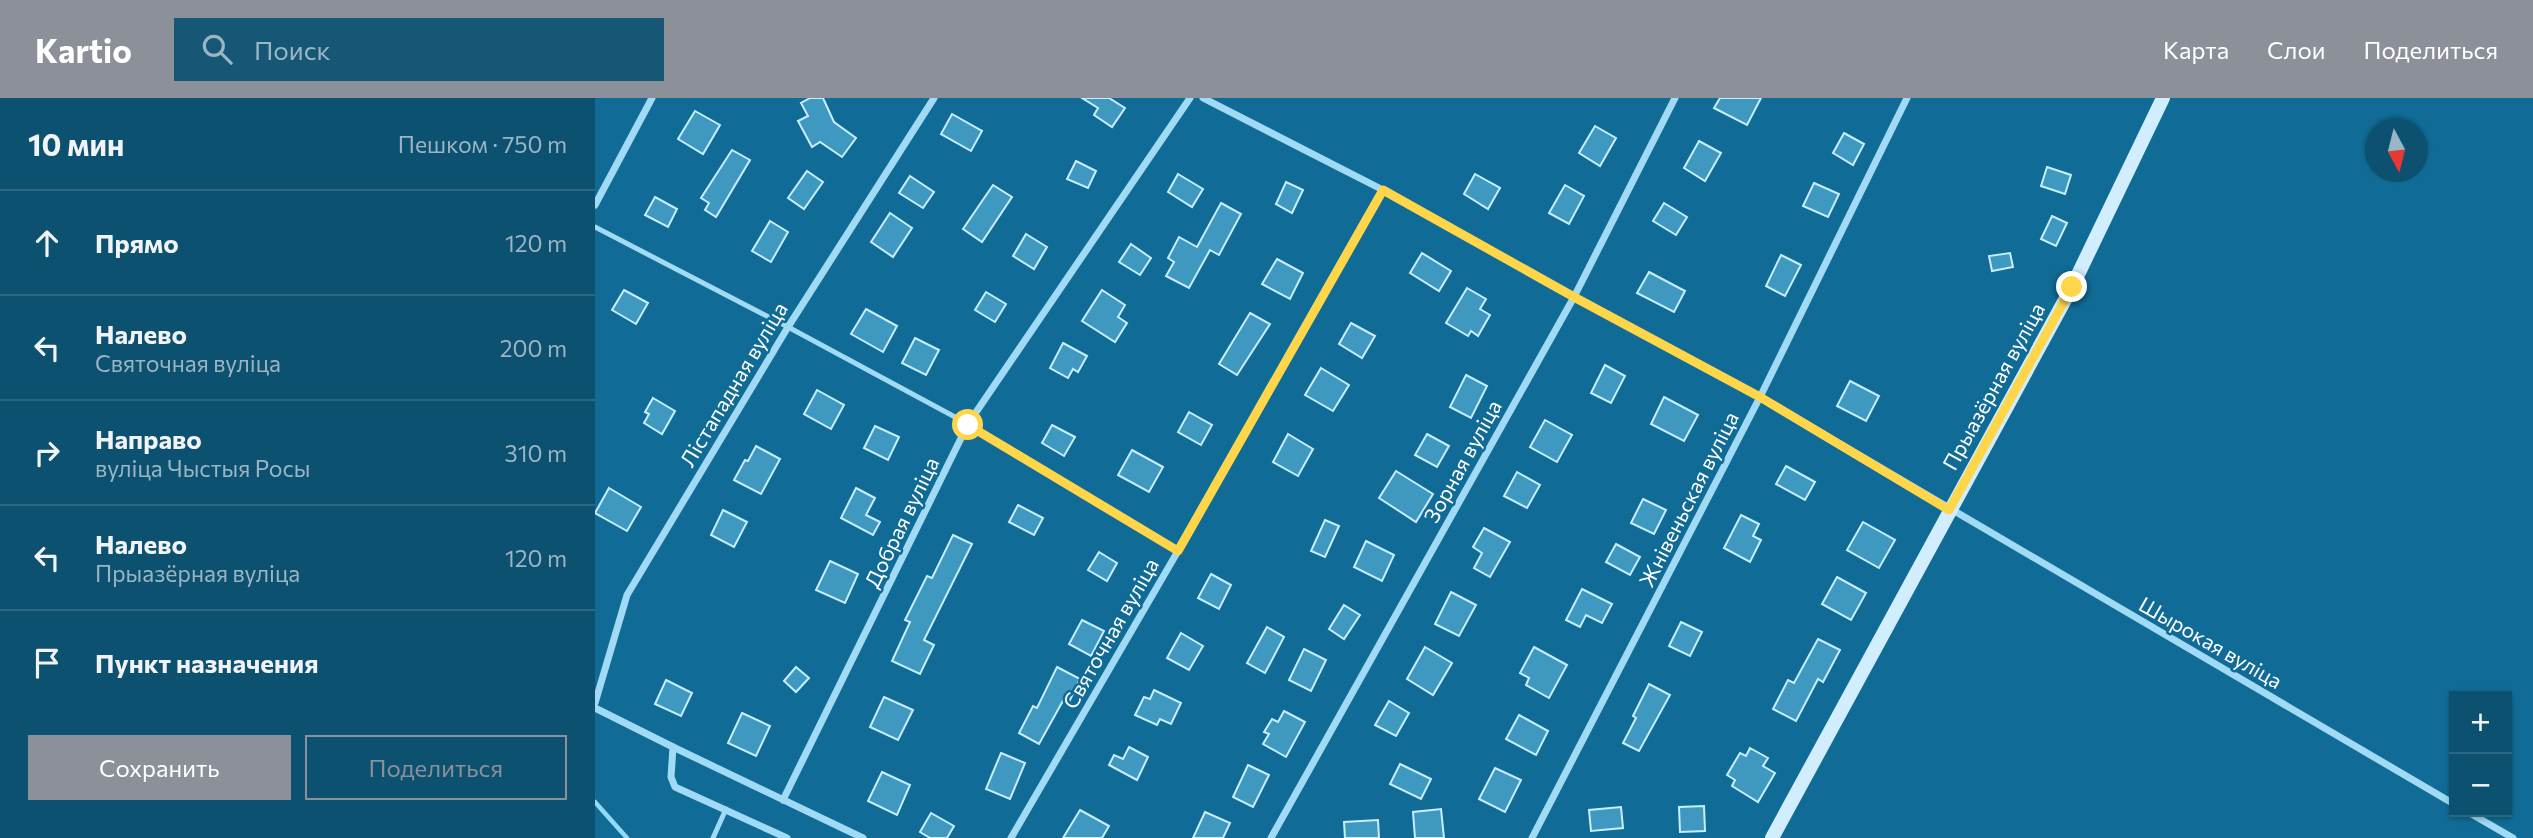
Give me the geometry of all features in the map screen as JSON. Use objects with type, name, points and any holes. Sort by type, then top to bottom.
[{"type":"street","points":[[595,205],[652,98]]},
{"type":"street","name":"Лістападная вуліца","points":[[595,706],[627,595],[788,327],[934,98]]},
{"type":"street","name":"Добрая вуліца","points":[[783,800],[968,425],[1190,98]]},
{"type":"street","name":"Шырокая вуліца","points":[[1203,98],[1383,190],[1760,397],[2449,801]]},
{"type":"street","name":"Жнівеньская вуліца","points":[[1532,838],[1760,397],[1907,98]]},
{"type":"street","name":"Прыазёрная вуліца","points":[[1772,838],[2072,287],[2163,98]]},
{"type":"street","name":"Зорная вуліца","points":[[1271,838],[1574,297],[1672,99]]},
{"type":"street","name":"Святочная вуліца","points":[[1011,838],[1383,190]]},
{"type":"street","points":[[595,706],[673,747],[863,838]]},
{"type":"street","points":[[673,747],[671,777],[675,787],[787,838]]},
{"type":"street","points":[[2477,817],[2513,838]]},
{"type":"lane","points":[[595,227],[788,327],[968,425],[1178,551]]},
{"type":"lane","points":[[713,838],[726,809]]},
{"type":"building","points":[[810,98],[823,98],[834,122],[856,138],[842,157],[820,142],[812,147],[798,121],[808,116],[801,103]]},
{"type":"building","points":[[1082,98],[1109,98],[1125,108],[1112,127],[1094,115],[1098,108]]},
{"type":"building","points":[[1720,98],[1761,98],[1747,125],[1714,108]]},
{"type":"building","points":[[695,111],[720,125],[703,154],[678,139]]},
{"type":"building","points":[[952,114],[982,131],[971,151],[941,134]]},
{"type":"building","points":[[1595,126],[1616,138],[1600,166],[1579,153]]},
{"type":"building","points":[[1844,133],[1864,144],[1853,165],[1833,153]]},
{"type":"building","points":[[1699,141],[1721,153],[1705,181],[1684,168]]},
{"type":"building","points":[[732,150],[750,160],[716,217],[705,210],[709,203],[701,198]]},
{"type":"building","points":[[1076,161],[1096,171],[1088,188],[1067,179]]},
{"type":"building","points":[[2047,167],[2071,175],[2065,194],[2041,186]]},
{"type":"building","points":[[807,171],[823,182],[804,209],[788,198]]},
{"type":"building","points":[[1178,174],[1203,189],[1192,207],[1168,192]]},
{"type":"building","points":[[1475,174],[1500,188],[1488,209],[1464,194]]},
{"type":"building","points":[[910,176],[934,192],[923,208],[899,193]]},
{"type":"building","points":[[1286,182],[1303,190],[1292,213],[1276,204]]},
{"type":"building","points":[[1814,183],[1839,194],[1828,217],[1803,206]]},
{"type":"building","points":[[993,185],[1012,197],[982,242],[963,229]]},
{"type":"building","points":[[1565,185],[1584,196],[1569,224],[1549,213]]},
{"type":"building","points":[[655,197],[677,209],[668,227],[645,215]]},
{"type":"building","points":[[1221,203],[1241,214],[1219,255],[1210,250],[1189,288],[1166,276],[1174,262],[1168,258],[1179,237],[1197,247]]},
{"type":"building","points":[[1664,203],[1687,217],[1676,235],[1653,221]]},
{"type":"building","points":[[890,213],[912,228],[893,257],[871,242]]},
{"type":"building","points":[[2052,216],[2067,223],[2056,246],[2041,239]]},
{"type":"building","points":[[770,221],[788,232],[771,262],[752,251]]},
{"type":"building","points":[[1026,234],[1047,247],[1034,269],[1013,256]]},
{"type":"building","points":[[1131,244],[1151,258],[1140,275],[1119,262]]},
{"type":"building","points":[[1422,253],[1451,271],[1439,291],[1410,273]]},
{"type":"building","points":[[2010,253],[2013,267],[1992,271],[1989,256]]},
{"type":"building","points":[[1781,255],[1801,265],[1785,296],[1766,286]]},
{"type":"building","points":[[1277,259],[1303,273],[1290,299],[1262,284]]},
{"type":"building","points":[[1649,272],[1685,291],[1674,312],[1637,293]]},
{"type":"building","points":[[1467,288],[1486,299],[1480,309],[1490,315],[1478,336],[1471,331],[1468,336],[1446,323]]},
{"type":"building","points":[[624,290],[648,303],[636,324],[612,310]]},
{"type":"building","points":[[1102,290],[1125,305],[1118,317],[1127,323],[1115,342],[1082,321]]},
{"type":"building","points":[[986,292],[1006,304],[995,322],[975,310]]},
{"type":"building","points":[[866,309],[897,326],[883,352],[851,334]]},
{"type":"building","points":[[1250,313],[1270,324],[1237,375],[1219,364]]},
{"type":"building","points":[[1351,323],[1375,336],[1362,358],[1339,344]]},
{"type":"building","points":[[915,338],[939,350],[926,375],[902,363]]},
{"type":"building","points":[[1063,343],[1087,356],[1078,372],[1073,369],[1068,378],[1050,368]]},
{"type":"building","points":[[1605,365],[1625,376],[1611,403],[1591,393]]},
{"type":"building","points":[[1321,368],[1349,385],[1333,411],[1305,395]]},
{"type":"building","points":[[1466,375],[1487,386],[1471,418],[1450,407]]},
{"type":"building","points":[[1850,381],[1879,396],[1866,421],[1837,406]]},
{"type":"building","points":[[817,390],[844,405],[831,429],[804,414]]},
{"type":"building","points":[[1664,397],[1698,415],[1684,441],[1651,424]]},
{"type":"building","points":[[653,398],[675,411],[662,434],[644,423],[649,414],[645,412]]},
{"type":"building","points":[[1189,412],[1212,425],[1201,445],[1178,432]]},
{"type":"building","points":[[1545,420],[1572,435],[1557,462],[1530,447]]},
{"type":"building","points":[[1052,425],[1075,437],[1064,456],[1042,443]]},
{"type":"building","points":[[875,426],[899,437],[888,460],[864,448]]},
{"type":"building","points":[[1288,434],[1313,449],[1298,476],[1273,462]]},
{"type":"building","points":[[1427,434],[1449,446],[1437,467],[1415,455]]},
{"type":"building","points":[[756,446],[780,459],[761,494],[734,480]]},
{"type":"building","points":[[1132,450],[1163,467],[1149,492],[1118,475]]},
{"type":"building","points":[[1786,466],[1815,482],[1805,500],[1776,484]]},
{"type":"building","points":[[1396,471],[1433,494],[1416,522],[1379,498]]},
{"type":"building","points":[[1517,472],[1540,485],[1527,508],[1504,496]]},
{"type":"building","points":[[609,488],[641,507],[627,531],[595,513]]},
{"type":"building","points":[[856,488],[875,498],[866,515],[880,522],[873,535],[841,518]]},
{"type":"building","points":[[1643,499],[1666,510],[1654,534],[1631,523]]},
{"type":"building","points":[[1018,505],[1043,518],[1034,535],[1009,522]]},
{"type":"building","points":[[723,510],[747,522],[734,547],[711,535]]},
{"type":"building","points":[[1741,515],[1759,524],[1753,536],[1761,540],[1750,562],[1724,548]]},
{"type":"building","points":[[1325,520],[1339,526],[1325,557],[1311,551]]},
{"type":"building","points":[[1863,522],[1895,540],[1879,568],[1847,550]]},
{"type":"building","points":[[1484,528],[1510,542],[1490,577],[1474,568],[1482,553],[1473,547]]},
{"type":"building","points":[[953,535],[972,544],[924,640],[934,645],[920,674],[892,661],[910,622],[905,620],[927,576],[932,578]]},
{"type":"building","points":[[1366,541],[1394,555],[1382,581],[1354,567]]},
{"type":"building","points":[[1616,544],[1640,557],[1630,575],[1606,562]]},
{"type":"building","points":[[1099,552],[1117,563],[1107,581],[1088,570]]},
{"type":"building","points":[[830,561],[858,574],[845,603],[816,590]]},
{"type":"building","points":[[1211,574],[1231,585],[1219,609],[1198,598]]},
{"type":"building","points":[[1837,577],[1866,593],[1851,620],[1822,604]]},
{"type":"building","points":[[1582,589],[1612,604],[1602,623],[1586,615],[1580,627],[1566,620]]},
{"type":"building","points":[[1451,592],[1476,605],[1459,636],[1435,624]]},
{"type":"building","points":[[1344,605],[1360,615],[1344,639],[1329,629]]},
{"type":"building","points":[[1082,620],[1104,631],[1091,656],[1069,644]]},
{"type":"building","points":[[1681,622],[1702,632],[1690,656],[1669,646]]},
{"type":"building","points":[[1267,627],[1284,637],[1265,673],[1247,663]]},
{"type":"building","points":[[1181,633],[1203,646],[1189,670],[1167,658]]},
{"type":"building","points":[[1818,639],[1840,650],[1823,682],[1818,679],[1796,721],[1773,709],[1788,680],[1794,683]]},
{"type":"building","points":[[1425,647],[1452,663],[1433,695],[1407,679]]},
{"type":"building","points":[[1534,647],[1567,665],[1549,698],[1526,685],[1529,678],[1520,673]]},
{"type":"building","points":[[1304,649],[1326,660],[1311,691],[1289,680]]},
{"type":"building","points":[[796,667],[809,678],[796,692],[784,681]]},
{"type":"building","points":[[1057,667],[1080,679],[1069,702],[1064,699],[1039,744],[1019,733],[1033,706],[1037,708]]},
{"type":"building","points":[[666,680],[692,693],[681,716],[655,704]]},
{"type":"building","points":[[1649,684],[1670,695],[1639,751],[1623,743]]},
{"type":"building","points":[[1154,690],[1181,703],[1171,724],[1160,719],[1157,725],[1135,715],[1144,697],[1150,699]]},
{"type":"building","points":[[884,697],[913,710],[898,740],[870,727]]},
{"type":"building","points":[[1389,701],[1409,713],[1396,736],[1375,725]]},
{"type":"building","points":[[1284,711],[1305,722],[1286,757],[1263,744],[1269,734],[1264,732],[1272,719],[1278,722]]},
{"type":"building","points":[[742,713],[770,726],[756,756],[728,743]]},
{"type":"building","points":[[1519,715],[1548,731],[1536,755],[1506,739]]},
{"type":"building","points":[[1129,747],[1148,757],[1137,780],[1109,765],[1114,755],[1123,759]]},
{"type":"building","points":[[1750,748],[1768,758],[1763,766],[1775,773],[1758,802],[1732,786],[1735,780],[1727,775],[1740,753],[1746,756]]},
{"type":"building","points":[[1001,753],[1025,763],[1010,799],[986,789]]},
{"type":"building","points":[[1400,764],[1431,779],[1421,799],[1390,784]]},
{"type":"building","points":[[1248,765],[1269,775],[1253,807],[1233,797]]},
{"type":"building","points":[[1495,768],[1521,780],[1505,812],[1479,799]]},
{"type":"building","points":[[882,772],[910,785],[897,815],[868,801]]},
{"type":"building","points":[[1704,806],[1705,831],[1680,832],[1679,807]]},
{"type":"building","points":[[1621,807],[1623,828],[1591,831],[1589,810]]},
{"type":"building","points":[[1441,809],[1444,838],[1415,838],[1413,812]]},
{"type":"building","points":[[1080,810],[1109,826],[1102,838],[1063,838]]},
{"type":"building","points":[[1205,812],[1230,823],[1223,838],[1193,838]]},
{"type":"building","points":[[931,813],[954,826],[947,838],[930,838],[920,832]]},
{"type":"building","points":[[1378,820],[1379,838],[1345,838],[1344,822]]},
{"type":"waterway","points":[[595,802],[627,838]]},
{"type":"route","points":[[968,425],[1178,551],[1383,190],[1760,397],[1949,510],[2072,287]]}]
